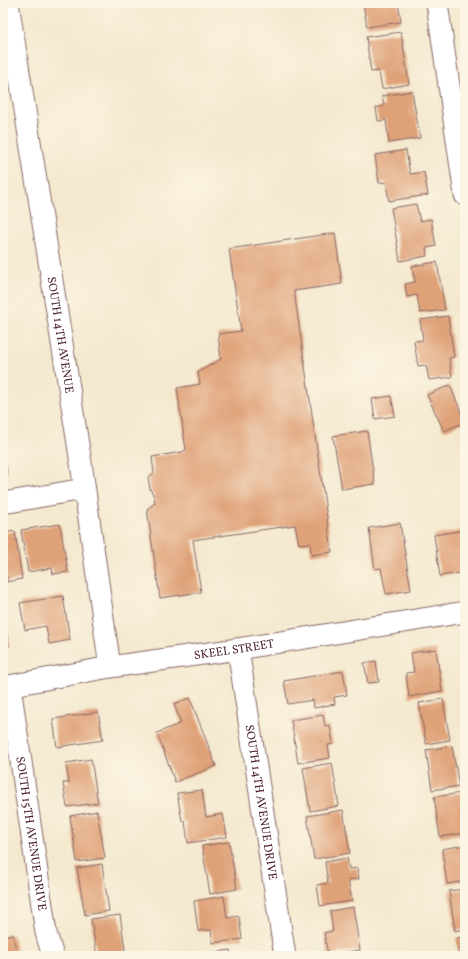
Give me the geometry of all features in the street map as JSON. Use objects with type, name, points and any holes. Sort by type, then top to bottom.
[{"type":"street","name":"SOUTH 14TH AVENUE","points":[[8,3],[12,81],[84,489],[110,667]]},
{"type":"street","points":[[437,3],[465,195]]},
{"type":"street","points":[[3,502],[84,489]]},
{"type":"street","name":"SKEEL STREET","points":[[6,687],[110,667],[238,649],[465,612]]},
{"type":"street","name":"SOUTH 14TH AVENUE DRIVE","points":[[238,649],[284,956]]},
{"type":"street","name":"SOUTH 15TH AVENUE DRIVE","points":[[6,687],[46,933],[53,956]]},
{"type":"building","points":[[363,3],[398,3],[401,22],[367,27]]},
{"type":"building","points":[[401,32],[409,84],[382,89],[379,71],[371,72],[366,37]]},
{"type":"building","points":[[412,91],[420,138],[389,143],[386,120],[378,121],[376,108],[384,106],[382,96]]},
{"type":"building","points":[[406,150],[410,174],[424,172],[428,195],[389,201],[386,182],[379,183],[375,155]]},
{"type":"building","points":[[416,204],[420,221],[431,219],[436,246],[426,248],[427,256],[400,261],[391,208]]},
{"type":"building","points":[[335,233],[342,284],[294,291],[332,552],[311,555],[310,543],[299,544],[295,525],[193,540],[201,592],[160,598],[147,509],[155,503],[148,477],[154,473],[152,457],[186,450],[177,388],[200,384],[198,372],[221,359],[218,334],[241,331],[229,249]]},
{"type":"building","points":[[437,262],[445,310],[420,313],[417,295],[407,297],[405,284],[415,282],[412,266]]},
{"type":"building","points":[[448,316],[454,357],[449,358],[452,377],[429,380],[426,365],[418,366],[414,341],[423,340],[420,320]]},
{"type":"building","points":[[450,385],[465,422],[444,431],[427,395]]},
{"type":"building","points":[[391,396],[395,416],[375,419],[372,399]]},
{"type":"building","points":[[367,431],[375,484],[342,489],[333,436]]},
{"type":"building","points":[[5,459],[7,475],[3,475],[3,460]]},
{"type":"building","points":[[400,523],[411,590],[386,594],[381,568],[375,569],[369,528]]},
{"type":"building","points":[[60,524],[68,572],[53,574],[52,568],[28,572],[21,530]]},
{"type":"building","points":[[465,530],[465,572],[440,576],[434,535]]},
{"type":"building","points":[[15,531],[22,579],[7,582],[7,576],[3,577],[3,533]]},
{"type":"building","points":[[63,596],[70,640],[49,644],[46,626],[25,630],[20,603]]},
{"type":"building","points":[[3,613],[9,646],[3,647]]},
{"type":"building","points":[[436,649],[442,691],[409,697],[406,673],[414,672],[411,653]]},
{"type":"building","points":[[376,661],[379,682],[368,683],[364,663]]},
{"type":"building","points":[[343,671],[347,695],[334,697],[335,704],[314,708],[313,700],[288,704],[284,681]]},
{"type":"building","points":[[190,698],[216,766],[175,782],[157,733],[181,723],[174,704]]},
{"type":"building","points":[[443,699],[450,740],[426,744],[419,703]]},
{"type":"building","points":[[98,712],[103,740],[57,747],[53,719]]},
{"type":"building","points":[[323,715],[325,726],[330,725],[333,744],[328,745],[330,758],[298,763],[291,720]]},
{"type":"building","points":[[452,746],[459,786],[432,790],[426,750]]},
{"type":"building","points":[[91,759],[98,803],[67,807],[63,783],[69,783],[66,763]]},
{"type":"building","points":[[332,763],[339,806],[310,811],[303,768]]},
{"type":"building","points":[[202,790],[206,817],[223,814],[227,837],[188,843],[185,821],[182,821],[177,793]]},
{"type":"building","points":[[461,793],[465,819],[465,833],[440,837],[434,797]]},
{"type":"building","points":[[343,810],[350,853],[314,859],[307,816]]},
{"type":"building","points":[[97,811],[105,858],[77,862],[70,816]]},
{"type":"building","points":[[229,842],[237,889],[210,894],[202,846]]},
{"type":"building","points":[[465,845],[465,881],[447,884],[442,849]]},
{"type":"building","points":[[347,858],[349,869],[357,868],[359,879],[348,880],[352,901],[320,906],[317,885],[328,883],[325,862]]},
{"type":"building","points":[[102,864],[109,911],[85,915],[77,868]]},
{"type":"building","points":[[465,889],[465,929],[455,931],[449,891]]},
{"type":"building","points":[[224,896],[227,918],[239,916],[242,939],[213,943],[211,930],[198,931],[194,901]]},
{"type":"building","points":[[353,907],[360,950],[328,955],[324,933],[333,931],[330,911]]},
{"type":"building","points":[[120,915],[126,956],[97,956],[91,919]]},
{"type":"building","points":[[13,934],[17,956],[3,956],[3,936]]},
{"type":"building","points":[[465,937],[465,956],[459,956],[456,938]]},
{"type":"building","points":[[230,950],[232,956],[198,956],[198,955]]}]
